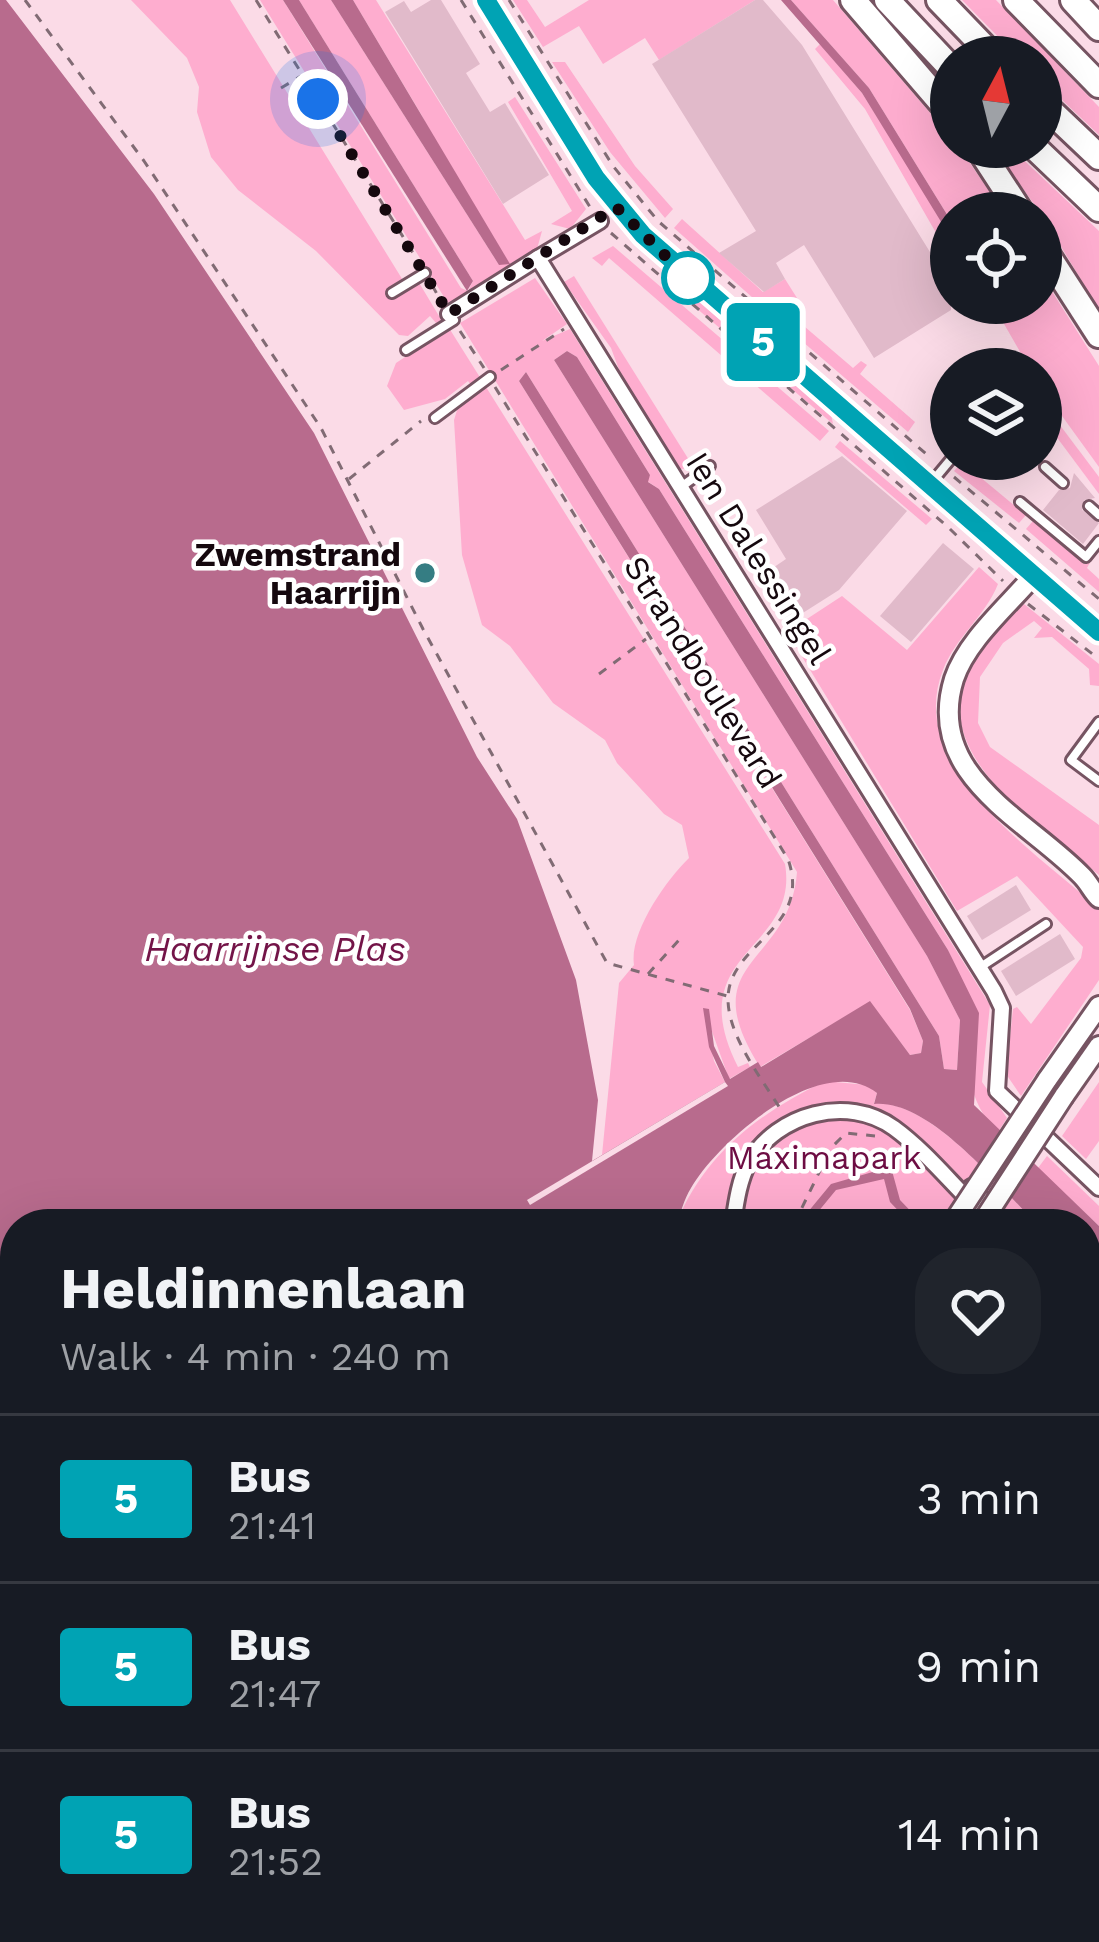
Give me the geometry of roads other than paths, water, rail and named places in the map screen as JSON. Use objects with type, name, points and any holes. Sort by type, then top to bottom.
[{"type":"highway","points":[[853,0],[930,90]]},
{"type":"highway","points":[[886,0],[930,46]]},
{"type":"highway","points":[[939,0],[974,36]]},
{"type":"highway","points":[[1016,0],[1099,85]]},
{"type":"highway","points":[[1072,0],[1099,28]]},
{"type":"highway","points":[[1062,122],[1099,157]]},
{"type":"highway","points":[[1056,168],[1099,209]]},
{"type":"highway","points":[[1062,278],[1099,335]]},
{"type":"main road","points":[[486,0],[616,207],[688,277],[1099,632]]},
{"type":"main road","points":[[600,220],[616,207]]},
{"type":"main road","points":[[1034,575],[970,651],[955,678],[949,718],[962,768],[1092,881],[1099,898]]},
{"type":"main road","points":[[962,1209],[1099,1006]]},
{"type":"main road","points":[[991,1209],[1099,1046]]},
{"type":"street","points":[[452,317],[600,220]]},
{"type":"street","name":"Ien Dalessingel","points":[[538,258],[1002,1008],[997,1091],[1099,1187]]},
{"type":"street","points":[[737,1209],[747,1165],[765,1140],[786,1123],[830,1111],[851,1112],[892,1126],[979,1209]]},
{"type":"street","points":[[945,1174],[970,1186],[991,1209]]},
{"type":"lane","points":[[392,293],[425,273]]},
{"type":"lane","points":[[406,350],[452,317]]},
{"type":"lane","points":[[435,418],[490,377]]},
{"type":"lane","points":[[680,488],[710,466]]},
{"type":"lane","points":[[929,484],[933,480]]},
{"type":"lane","points":[[1060,480],[1063,483]]},
{"type":"lane","points":[[1020,502],[1086,557],[1099,541]]},
{"type":"lane","points":[[1089,506],[1099,515]]},
{"type":"lane","points":[[1099,722],[1071,760],[1099,781]]},
{"type":"lane","points":[[979,968],[1046,924]]},
{"type":"water","name":"Haarrijnse Plas","points":[[0,0],[6,0],[154,194],[314,433],[477,757],[517,819],[576,980],[598,1100],[592,1161],[725,1082],[709,1047],[703,1008],[709,1009],[714,1046],[730,1079],[758,1062],[761,1067],[870,1001],[910,1055],[921,1053],[923,1041],[910,1009],[519,381],[526,372],[939,1036],[944,1069],[957,1070],[960,1020],[927,956],[554,360],[567,351],[577,357],[650,475],[648,482],[659,489],[948,950],[979,1013],[974,1105],[1081,1209],[1023,1209],[962,1148],[918,1115],[874,1104],[877,1093],[854,1083],[829,1083],[801,1092],[747,1126],[704,1169],[682,1209],[0,1209]]},
{"type":"water","points":[[283,0],[299,0],[473,281],[467,291]]},
{"type":"water","points":[[331,0],[353,0],[510,264],[499,265]]},
{"type":"water","points":[[781,0],[791,0],[869,88],[933,192],[930,204],[862,93]]},
{"type":"water","points":[[886,1149],[900,1200],[909,1209],[897,1209],[890,1202],[884,1179],[836,1190],[820,1209],[810,1209],[831,1184],[883,1169]]},
{"type":"place","name":"Zwemstrand Haarrijn","points":[[425,573]]},
{"type":"park label","name":"Máximapark","points":[[824,1157]]}]
